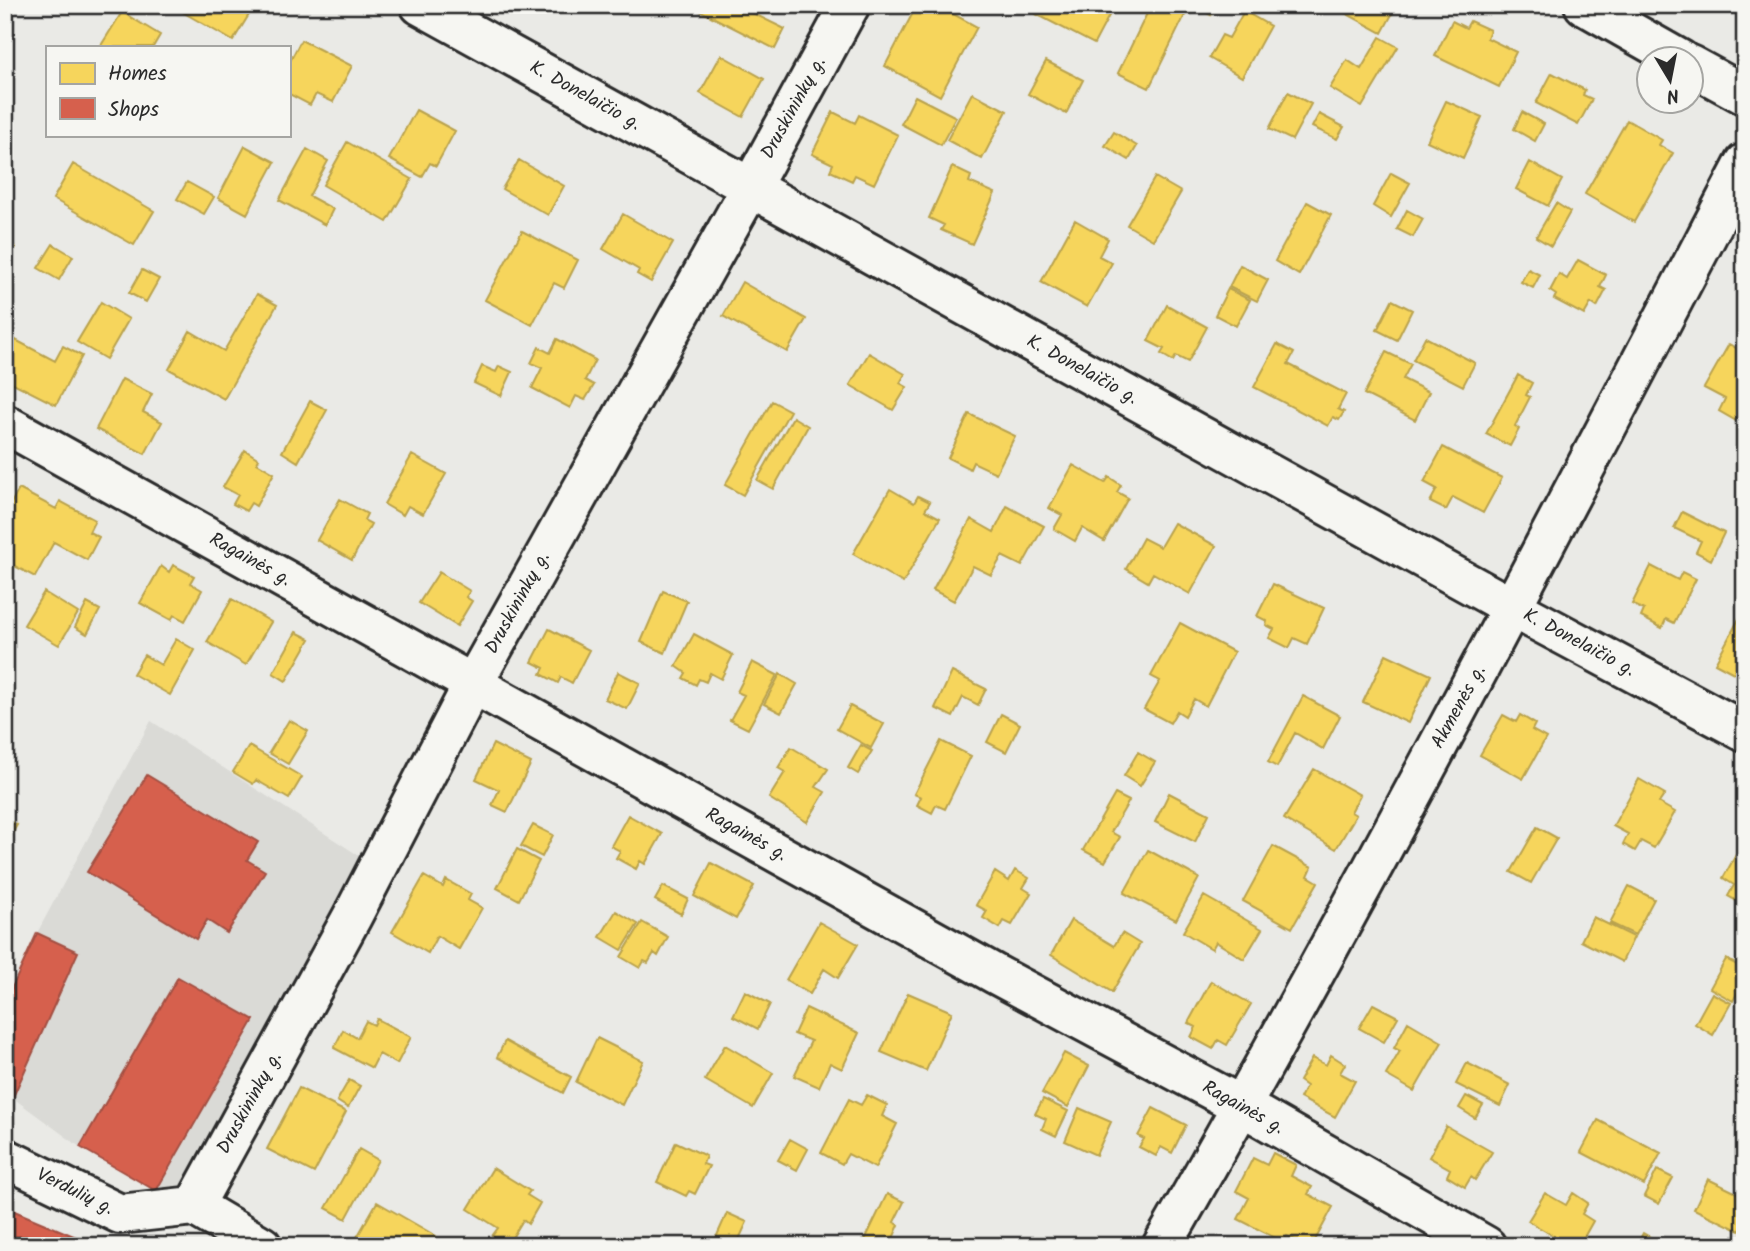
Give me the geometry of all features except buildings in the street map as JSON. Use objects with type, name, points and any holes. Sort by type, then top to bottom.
[{"type":"street","name":"K. Donelaičio g.","points":[[420,5],[1513,608],[1745,732]]},
{"type":"street","name":"Druskininkų g.","points":[[194,1206],[359,904],[473,684],[850,5]]},
{"type":"street","points":[[1584,5],[1656,46]]},
{"type":"street","points":[[1704,73],[1745,95]]},
{"type":"street","name":"Akmenės g.","points":[[1162,1246],[1242,1106],[1513,608],[1745,163]]},
{"type":"street","name":"Ragainės g.","points":[[5,424],[995,974],[1242,1106],[1486,1246]]},
{"type":"street","name":"Verdulių g.","points":[[5,1158],[120,1214],[194,1206]]},
{"type":"street","points":[[194,1206],[262,1246]]},
{"type":"shaded area","points":[[151,721],[378,868],[194,1206],[156,1191],[80,1147],[5,1094],[5,1003],[37,933]]}]
